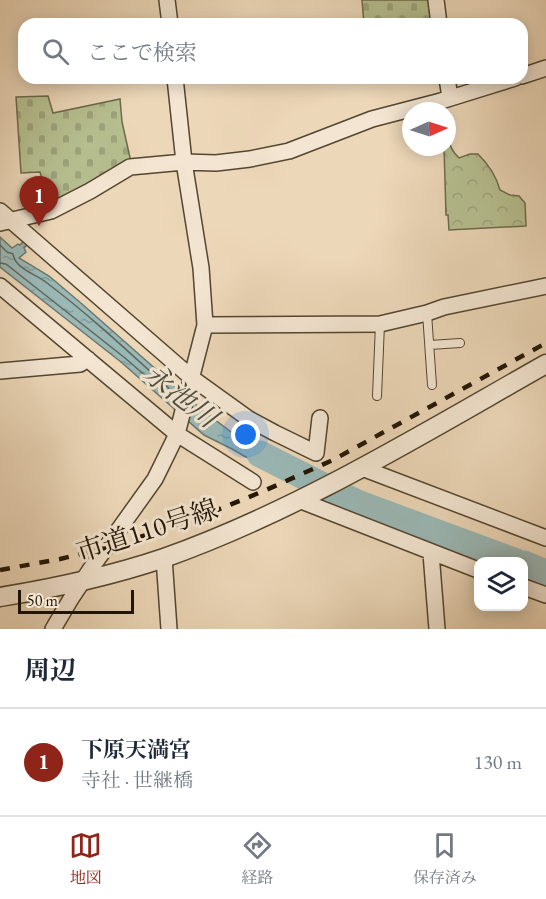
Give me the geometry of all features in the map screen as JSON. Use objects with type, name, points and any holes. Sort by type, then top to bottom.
[{"type":"street","points":[[167,0],[169,18]]},
{"type":"street","points":[[436,0],[438,18]]},
{"type":"street","points":[[528,74],[546,68]]},
{"type":"street","points":[[53,629],[82,582],[155,479],[178,430],[205,326],[201,268],[184,162],[176,84]]},
{"type":"street","points":[[448,84],[450,98]]},
{"type":"street","points":[[4,219],[51,211],[130,167],[184,162],[227,162],[289,151],[372,119],[496,84]]},
{"type":"street","points":[[4,219],[191,381],[249,419],[316,453],[320,418]]},
{"type":"street","points":[[0,286],[172,428],[253,482]]},
{"type":"street","points":[[205,326],[380,324],[444,307],[546,286]]},
{"type":"street","points":[[0,371],[80,364],[88,359]]},
{"type":"street","points":[[358,471],[546,364]]},
{"type":"street","points":[[358,471],[546,538]]},
{"type":"street","name":"市道110号線","points":[[0,597],[82,582],[164,558],[244,526],[358,471]]},
{"type":"street","points":[[302,498],[431,553],[474,569]]},
{"type":"street","points":[[431,553],[437,629]]},
{"type":"street","points":[[164,558],[169,629]]},
{"type":"street","points":[[528,588],[546,595]]},
{"type":"lane","points":[[428,313],[432,384]]},
{"type":"lane","points":[[377,396],[380,324]]},
{"type":"lane","points":[[430,345],[460,343]]},
{"type":"green space","points":[[362,0],[432,0],[434,18],[364,18]]},
{"type":"green space","points":[[48,96],[53,113],[120,99],[122,122],[131,162],[49,206],[40,172],[21,173],[16,97]]},
{"type":"green space","points":[[456,154],[459,158],[478,154],[492,170],[500,190],[519,196],[525,203],[526,226],[449,230],[448,215],[446,215],[444,156]]},
{"type":"water","points":[[0,237],[12,248],[24,241],[27,245],[24,248],[26,252],[19,258],[49,276],[201,409],[235,435],[300,466],[283,475],[204,435],[121,362],[0,267]]},
{"type":"waterway","name":"永池川","points":[[260,454],[357,503],[503,557]]},
{"type":"waterway","name":"永池川","points":[[528,566],[546,573]]},
{"type":"railway","points":[[0,570],[105,548],[210,513],[266,490],[333,460],[546,343]]},
{"type":"place","name":"下原天満宮","points":[[39,226]]}]
